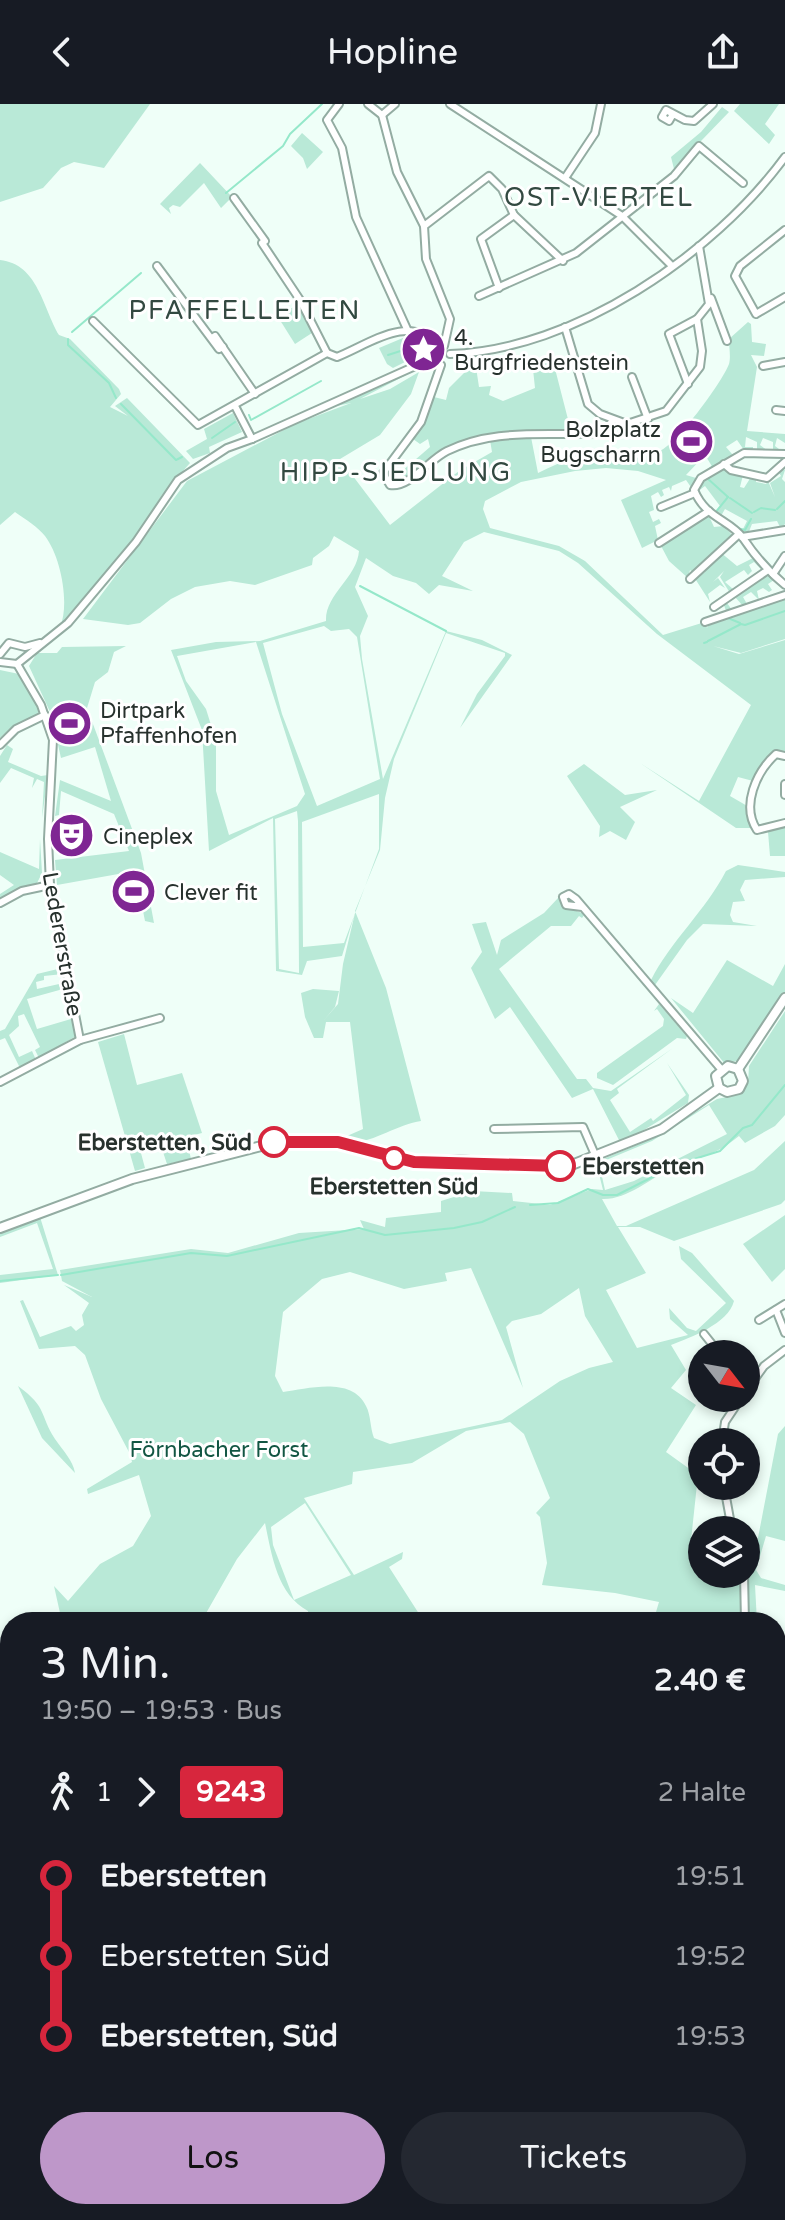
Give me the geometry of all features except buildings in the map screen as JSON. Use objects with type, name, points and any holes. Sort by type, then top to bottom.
[{"type":"main road","points":[[738,1069],[785,998]]},
{"type":"main road","points":[[732,1066],[738,1069],[743,1077],[739,1089],[731,1093],[719,1088],[716,1076],[721,1069],[732,1066]]},
{"type":"main road","points":[[0,1228],[163,1171],[291,1140],[338,1142],[414,1162],[458,1160],[546,1167],[596,1157],[662,1129],[719,1088]]},
{"type":"street","points":[[339,104],[327,120],[342,148],[351,203],[407,329]]},
{"type":"street","points":[[368,104],[382,115],[397,172],[424,226],[426,259],[450,319],[440,346],[430,352],[431,359]]},
{"type":"street","points":[[382,115],[395,104]]},
{"type":"street","points":[[450,104],[460,107],[622,216],[672,266]]},
{"type":"street","points":[[565,178],[595,133],[601,104]]},
{"type":"street","points":[[656,104],[694,121],[713,104]]},
{"type":"street","points":[[479,296],[563,261],[674,176],[699,146],[754,194]]},
{"type":"street","points":[[234,198],[265,241],[262,243],[300,300],[327,353],[337,357],[407,329],[424,334],[450,354],[508,345],[565,327],[603,310],[699,246],[754,194],[785,157]]},
{"type":"street","points":[[779,165],[785,172]]},
{"type":"street","points":[[424,226],[489,176],[507,197],[514,215],[563,261]]},
{"type":"street","points":[[499,288],[482,237],[514,215]]},
{"type":"street","points":[[785,230],[736,272],[736,280],[756,314],[785,297]]},
{"type":"street","points":[[688,384],[669,334],[697,319],[709,304],[699,246]]},
{"type":"street","points":[[157,266],[219,349],[223,347],[255,394]]},
{"type":"street","points":[[707,291],[727,341]]},
{"type":"street","points":[[565,327],[585,398],[594,410],[627,424],[666,411],[688,384],[703,358],[697,319]]},
{"type":"street","points":[[93,321],[198,425],[327,353]]},
{"type":"street","points":[[450,354],[441,365],[421,422],[383,473],[393,486],[402,484],[437,456],[463,444],[506,434],[596,433],[613,420]]},
{"type":"street","points":[[431,359],[441,365]]},
{"type":"street","points":[[50,639],[21,647],[12,642],[1,655],[10,666],[17,664],[23,656],[50,639],[136,542],[173,486],[198,465],[431,359]]},
{"type":"street","points":[[763,366],[785,362]]},
{"type":"street","points":[[632,377],[648,419]]},
{"type":"street","points":[[235,406],[252,439]]},
{"type":"street","points":[[776,410],[785,411]]},
{"type":"street","points":[[785,454],[745,453],[696,482],[695,493],[709,511],[740,535],[770,572],[785,585]]},
{"type":"street","points":[[724,464],[731,470],[767,478],[785,462]]},
{"type":"street","points":[[661,507],[695,493]]},
{"type":"street","points":[[659,543],[709,511]]},
{"type":"street","points":[[690,579],[740,535],[785,530]]},
{"type":"street","points":[[714,607],[770,572],[785,556]]},
{"type":"street","points":[[705,622],[785,595]]},
{"type":"street","points":[[21,647],[23,656]]},
{"type":"street","name":"Ledererstraße","points":[[17,664],[45,715],[54,761],[48,842],[50,885],[80,1040]]},
{"type":"street","points":[[0,745],[16,729],[45,715]]},
{"type":"street","points":[[785,756],[776,754],[762,769],[751,804],[757,830],[785,823]]},
{"type":"street","points":[[785,784],[785,795]]},
{"type":"street","points":[[0,903],[22,891],[50,885]]},
{"type":"street","points":[[582,907],[721,1069]]},
{"type":"street","points":[[0,1082],[80,1040],[160,1018]]},
{"type":"street","points":[[494,1129],[581,1127],[586,1130],[596,1157]]},
{"type":"street","points":[[759,1320],[785,1304]]},
{"type":"street","points":[[776,1310],[785,1333]]},
{"type":"street","points":[[704,1334],[709,1340]]},
{"type":"street","points":[[760,1371],[785,1350]]},
{"type":"street","points":[[744,1588],[745,1612]]},
{"type":"green space","points":[[0,104],[150,104],[104,168],[74,162],[61,168],[43,188],[0,202]]},
{"type":"green space","points":[[740,104],[779,104],[765,124],[775,135],[769,144],[734,111]]},
{"type":"green space","points":[[722,107],[729,112],[674,169],[671,157],[701,132]]},
{"type":"green space","points":[[302,133],[323,152],[307,169],[303,158],[291,146]]},
{"type":"green space","points":[[200,163],[232,197],[221,208],[204,183],[180,207],[173,205],[169,208],[171,214],[160,204]]},
{"type":"green space","points":[[0,260],[13,263],[31,278],[59,335],[70,339],[119,389],[121,394],[110,407],[128,416],[115,406],[127,398],[190,463],[162,495],[134,540],[60,627],[64,594],[51,545],[39,529],[15,512],[0,525]]},
{"type":"green space","points":[[298,304],[315,331],[295,344],[278,317]]},
{"type":"green space","points":[[748,322],[751,324],[752,342],[766,344],[764,356],[751,355],[757,367],[747,431],[785,434],[785,443],[777,438],[775,446],[783,452],[773,452],[773,442],[763,438],[760,445],[768,451],[757,451],[757,442],[746,437],[745,447],[753,447],[753,451],[744,450],[737,440],[726,447],[732,454],[739,453],[713,468],[705,455],[686,475],[696,478],[693,490],[686,480],[672,486],[671,491],[669,487],[662,490],[664,495],[661,497],[658,492],[651,496],[654,510],[649,512],[653,522],[659,519],[661,523],[655,526],[658,540],[642,548],[621,500],[666,480],[638,471],[606,468],[521,482],[485,501],[483,509],[490,528],[559,546],[585,561],[663,635],[705,622],[707,628],[709,623],[785,597],[785,639],[741,653],[713,646],[739,654],[785,640],[785,752],[770,755],[753,781],[738,777],[730,796],[749,807],[753,828],[736,828],[640,763],[699,801],[751,705],[657,634],[578,563],[559,551],[484,532],[464,542],[442,576],[473,591],[439,585],[429,594],[416,583],[393,576],[366,558],[355,587],[368,616],[360,636],[362,659],[383,779],[446,631],[482,640],[512,655],[460,728],[477,694],[505,653],[446,633],[394,759],[385,798],[380,850],[365,887],[379,849],[379,794],[302,822],[303,947],[344,943],[354,915],[342,956],[307,961],[302,975],[276,971],[273,818],[209,851],[202,730],[171,650],[216,642],[260,641],[326,621],[330,602],[353,570],[359,551],[334,536],[329,546],[313,558],[312,565],[255,585],[230,581],[195,587],[171,599],[140,623],[128,625],[83,619],[187,481],[295,424],[351,403],[317,410],[410,373],[360,399],[390,389],[419,372],[411,394],[380,435],[340,459],[390,525],[459,471],[492,452],[490,440],[531,437],[538,473],[566,460],[596,452],[617,450],[622,461],[658,452],[676,438],[717,385],[729,364],[729,339]],"holes":[[[324,626],[331,631],[349,629],[357,637],[380,779],[317,806],[282,714],[263,643]],[[256,642],[305,794],[297,806],[229,835],[216,791],[216,741],[206,709],[186,681],[177,656]],[[297,811],[299,973],[279,969],[275,819]]]},
{"type":"green space","points":[[410,335],[424,342],[423,353],[393,368],[387,364],[379,348]]},
{"type":"green space","points":[[474,354],[479,387],[491,386],[489,395],[503,401],[535,388],[532,360],[552,357],[571,431],[482,437],[445,452],[405,479],[401,472],[430,447],[428,439],[420,444],[413,439],[434,397],[446,400],[449,388],[466,371],[463,356]]},
{"type":"green space","points":[[233,413],[242,432],[209,447],[210,453],[193,459],[186,451],[207,439],[204,429]]},
{"type":"green space","points":[[722,467],[743,475],[740,487],[744,488],[751,477],[756,478],[756,482],[766,484],[768,481],[775,497],[770,483],[781,476],[778,471],[782,468],[785,470],[782,479],[785,482],[785,524],[781,529],[777,521],[752,524],[748,534],[742,531],[747,521],[725,509],[721,516],[714,513],[720,506],[705,486],[697,492],[697,488],[705,478],[703,472],[708,476]]},
{"type":"green space","points":[[708,514],[714,527],[724,526],[733,536],[694,573],[690,570],[688,578],[669,561],[660,544]]},
{"type":"green space","points":[[720,552],[737,566],[755,557],[765,568],[762,570],[754,562],[749,565],[752,571],[748,575],[744,570],[725,582],[734,590],[730,593],[720,577],[724,571],[713,582],[718,578],[725,588],[720,585],[708,594],[710,602],[694,577],[705,572],[703,568],[716,561],[714,558]]},
{"type":"green space","points":[[768,573],[785,589],[774,580],[768,584],[772,590],[769,592],[763,588],[757,591],[759,600],[751,592],[743,597],[747,604],[743,606],[735,597],[727,603],[732,610],[738,610],[727,613],[723,603]]},
{"type":"green space","points":[[126,646],[114,652],[108,672],[95,682],[87,708],[141,853],[154,923],[145,921],[135,871],[57,885],[55,860],[129,851],[114,814],[61,791],[59,815],[55,816],[60,780],[111,801],[95,747],[61,758],[51,714],[29,666],[37,653],[57,653],[62,647]]},
{"type":"green space","points":[[0,670],[19,674],[39,710],[38,715],[14,725],[0,738]]},
{"type":"green space","points":[[7,745],[13,749],[8,762],[41,776],[48,775],[42,818],[44,782],[37,779],[32,788],[34,778],[11,768],[0,783],[0,756]]},
{"type":"green space","points":[[584,764],[625,795],[657,790],[620,807],[635,822],[626,840],[610,831],[599,837],[600,826],[567,776]]},
{"type":"green space","points":[[785,825],[785,856],[770,856],[768,832]]},
{"type":"green space","points":[[40,839],[42,873],[37,883],[0,899],[0,894],[14,885],[0,875],[0,852],[39,869]]},
{"type":"green space","points":[[738,865],[785,872],[785,877],[745,880],[740,890],[745,901],[733,902],[730,915],[733,922],[757,926],[703,924],[687,940],[655,985],[651,980],[668,952],[709,899],[726,871]]},
{"type":"green space","points":[[559,897],[562,906],[585,914],[582,918],[579,916],[571,926],[551,926],[499,969],[577,1079],[586,1079],[593,1088],[611,1091],[673,1048],[617,1089],[619,1093],[610,1100],[630,1132],[651,1118],[653,1121],[686,1095],[667,1063],[689,1095],[688,1103],[621,1144],[593,1089],[572,1098],[510,1007],[495,1019],[471,968],[482,952],[472,924],[486,922],[497,955],[501,940],[544,913]]},
{"type":"green space","points":[[355,912],[386,988],[421,1121],[358,1142],[351,1142],[347,1136],[363,1129],[350,1022],[326,1022],[323,1038],[314,1038],[305,1017],[301,993],[313,989],[339,991],[335,1007],[324,1020],[338,1004]]},
{"type":"green space","points":[[727,960],[773,986],[785,964],[785,992],[740,1060],[725,1064],[671,998],[693,1013]]},
{"type":"green space","points":[[62,968],[63,974],[44,976],[44,980],[36,982],[37,989],[59,984],[63,989],[27,999],[37,1029],[71,1019],[76,1036],[39,1058],[35,1050],[40,1047],[24,1014],[18,1016],[19,1026],[9,1035],[19,1057],[32,1051],[36,1060],[20,1068],[5,1038],[0,1040],[0,1031],[5,1029],[37,974]]},
{"type":"green space","points":[[659,1004],[687,1036],[686,1039],[677,1038],[613,1085],[597,1078],[597,1073],[663,1026],[664,1019],[657,1009],[654,1011]]},
{"type":"green space","name":"Förnbacher Forst","points":[[785,1011],[785,1115],[775,1126],[745,1143],[739,1136],[713,1153],[671,1169],[629,1193],[602,1199],[617,1226],[626,1226],[754,1170],[785,1141],[785,1200],[674,1241],[640,1227],[618,1227],[646,1273],[606,1290],[637,1348],[688,1335],[670,1319],[669,1308],[687,1328],[696,1331],[726,1303],[681,1259],[679,1246],[692,1253],[734,1301],[717,1323],[671,1345],[686,1370],[671,1388],[688,1400],[688,1412],[692,1412],[666,1452],[688,1468],[688,1500],[695,1500],[694,1516],[688,1516],[688,1588],[755,1588],[756,1612],[656,1612],[659,1602],[615,1593],[542,1585],[547,1563],[540,1517],[536,1513],[550,1498],[524,1434],[510,1422],[466,1431],[412,1463],[353,1472],[352,1484],[304,1498],[354,1575],[403,1552],[402,1559],[389,1567],[418,1612],[308,1612],[298,1604],[294,1600],[289,1595],[283,1584],[265,1523],[237,1559],[207,1612],[60,1612],[54,1586],[68,1601],[100,1564],[133,1546],[151,1516],[139,1475],[88,1494],[87,1489],[132,1462],[130,1454],[101,1399],[85,1355],[75,1346],[39,1349],[20,1301],[23,1300],[40,1337],[71,1326],[76,1331],[84,1325],[82,1315],[89,1303],[64,1285],[92,1297],[62,1281],[60,1270],[191,1249],[228,1253],[299,1233],[364,1229],[360,1220],[385,1227],[386,1218],[441,1212],[441,1201],[473,1191],[512,1193],[513,1201],[550,1205],[592,1189],[603,1190],[596,1162],[651,1139],[717,1099],[741,1094],[748,1083],[749,1066]],"holes":[[[709,1105],[727,1134],[634,1181],[605,1190],[599,1163],[652,1141]],[[471,1268],[523,1388],[506,1327],[512,1321],[541,1314],[579,1288],[585,1316],[613,1362],[589,1368],[560,1381],[502,1420],[390,1444],[374,1438],[366,1406],[350,1391],[316,1387],[283,1392],[275,1376],[283,1312],[322,1279],[350,1272],[404,1289],[447,1281],[445,1273]],[[305,1503],[351,1575],[294,1600],[273,1545],[271,1527]]]},
{"type":"green space","points":[[124,1034],[137,1085],[182,1073],[202,1133],[186,1137],[191,1159],[167,1164],[158,1137],[138,1142],[145,1168],[135,1171],[98,1042]]},
{"type":"green space","points":[[785,1215],[785,1269],[772,1282],[743,1244]]},
{"type":"green space","points":[[40,1217],[58,1275],[0,1283],[0,1275],[53,1269],[37,1223],[0,1237],[0,1232]]},
{"type":"green space","points":[[18,1386],[39,1406],[75,1473],[42,1438]]},
{"type":"green space","points":[[785,1426],[785,1541],[766,1536],[760,1556],[760,1527],[778,1434]]},
{"type":"green space","points":[[760,1576],[785,1585],[785,1591],[760,1586]]},
{"type":"waterway","points":[[226,193],[283,146],[290,134],[322,104]]},
{"type":"waterway","points":[[72,332],[141,273]]},
{"type":"waterway","points":[[68,339],[68,345],[109,383],[116,398]]},
{"type":"waterway","points":[[388,355],[413,347]]},
{"type":"waterway","points":[[249,415],[251,420],[321,381]]},
{"type":"waterway","points":[[121,404],[176,460],[182,457]]},
{"type":"waterway","points":[[212,438],[235,422]]},
{"type":"waterway","points":[[704,473],[713,466]]},
{"type":"waterway","points":[[707,478],[728,497]]},
{"type":"waterway","points":[[715,513],[728,497]]},
{"type":"waterway","points":[[730,498],[752,513]]},
{"type":"waterway","points":[[777,509],[785,501]]},
{"type":"waterway","points":[[754,512],[761,508],[775,510]]},
{"type":"waterway","points":[[737,528],[745,530],[751,519]]},
{"type":"waterway","points":[[360,586],[446,631]]},
{"type":"waterway","points":[[708,641],[741,624],[785,611]]},
{"type":"waterway","points":[[728,618],[740,623]]},
{"type":"waterway","points":[[530,1205],[558,1203],[588,1189],[603,1195],[617,1195],[678,1164],[720,1151],[743,1128],[752,1125],[785,1085]]},
{"type":"waterway","points":[[61,1275],[191,1253],[227,1256],[359,1228],[385,1235],[454,1228],[482,1222],[515,1207]]},
{"type":"waterway","points":[[0,1281],[58,1275]]},
{"type":"bus line","name":"9243","points":[[274,1142],[338,1142],[414,1162],[458,1160],[560,1166]]},
{"type":"place","name":"4. Burgfriedenstein","points":[[423,350]]},
{"type":"place","name":"Bolzplatz Bugscharrn","points":[[692,442]]},
{"type":"place","name":"Dirtpark Pfaffenhofen","points":[[69,723]]},
{"type":"place","name":"Cineplex","points":[[72,836]]},
{"type":"place","name":"Clever fit","points":[[133,892]]},
{"type":"place","name":"Eberstetten, Süd","points":[[274,1142]]},
{"type":"place","name":"Eberstetten Süd","points":[[394,1158]]},
{"type":"place","name":"Eberstetten","points":[[560,1166]]},
{"type":"district","name":"OST-VIERTEL","points":[[599,197]]},
{"type":"district","name":"PFAFFELLEITEN","points":[[245,310]]},
{"type":"district","name":"HIPP-SIEDLUNG","points":[[396,472]]}]
